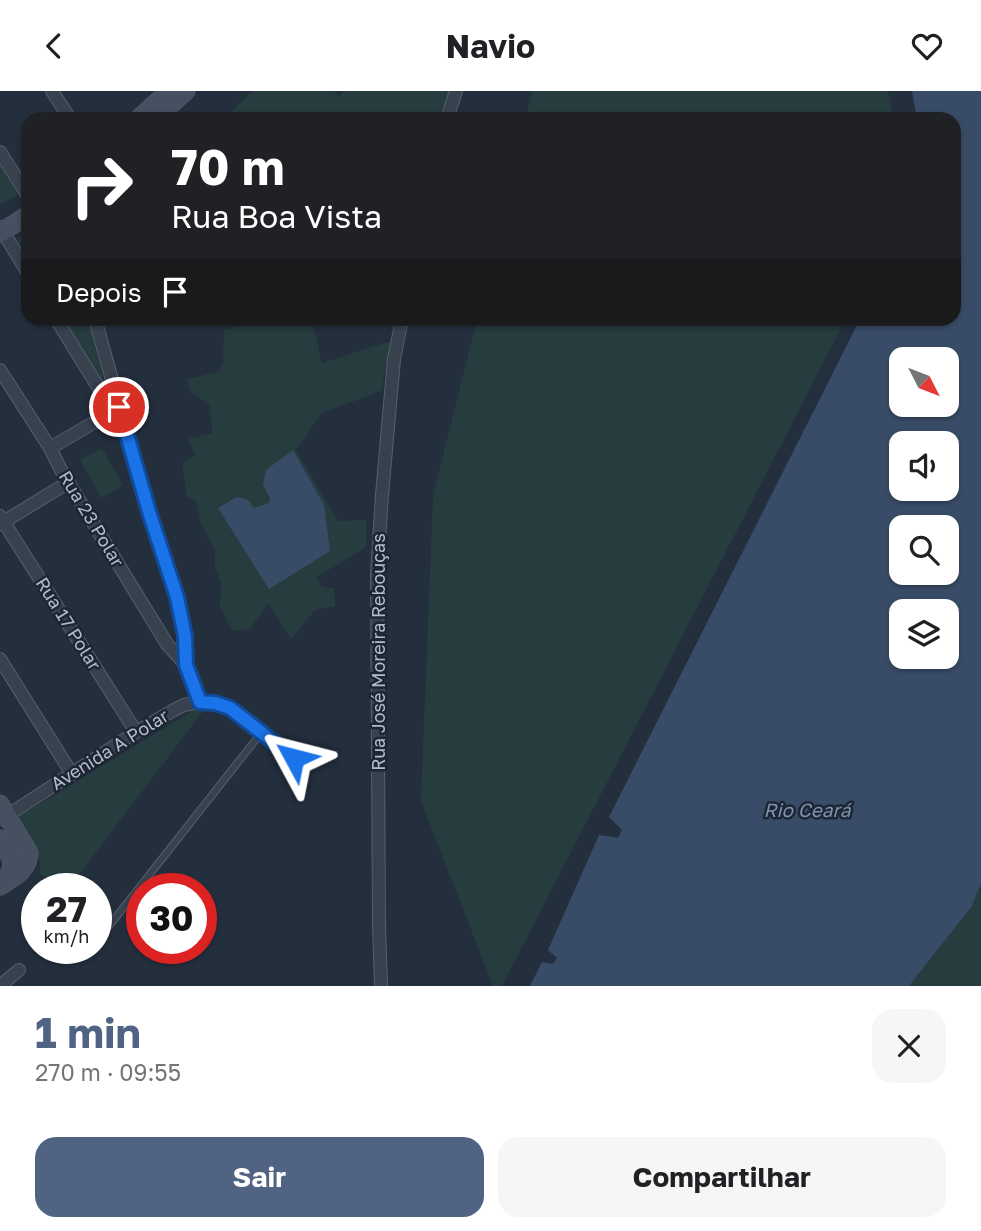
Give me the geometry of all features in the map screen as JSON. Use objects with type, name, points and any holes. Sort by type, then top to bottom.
[{"type":"main road","points":[[141,91],[157,106],[186,91]]},
{"type":"main road","points":[[1,231],[21,221]]},
{"type":"main road","points":[[1,886],[20,874],[29,861],[29,853],[2,813]]},
{"type":"main road","points":[[0,839],[12,861],[12,870],[1,886]]},
{"type":"street","points":[[52,91],[66,112]]},
{"type":"street","points":[[449,112],[456,91]]},
{"type":"street","points":[[0,152],[21,185]]},
{"type":"street","points":[[1,231],[21,262]]},
{"type":"street","points":[[61,326],[116,409]]},
{"type":"street","points":[[98,326],[116,409],[177,597],[185,636],[186,665],[200,702],[230,708],[294,758]]},
{"type":"street","name":"Rua José Moreira Rebouças","points":[[381,986],[377,574],[394,359],[401,326]]},
{"type":"street","name":"Rua 23 Polar","points":[[0,370],[167,644],[186,665]]},
{"type":"street","points":[[50,449],[116,409]]},
{"type":"street","points":[[1,521],[69,482]]},
{"type":"street","name":"Rua 17 Polar","points":[[1,521],[136,732]]},
{"type":"street","points":[[0,659],[72,774]]},
{"type":"street","name":"Avenida A Polar","points":[[2,813],[72,774],[174,710],[200,702]]},
{"type":"street","points":[[0,986],[19,970]]},
{"type":"lane","points":[[112,922],[261,733]]},
{"type":"green space","points":[[253,91],[334,91],[339,97],[345,91],[450,91],[442,112],[230,112]]},
{"type":"green space","points":[[532,91],[888,91],[892,112],[527,112]]},
{"type":"green space","points":[[0,165],[18,194],[0,205]]},
{"type":"green space","points":[[21,237],[21,255],[13,242]]},
{"type":"green space","points":[[64,326],[90,326],[108,396]]},
{"type":"green space","points":[[239,326],[314,326],[322,363],[391,341],[381,391],[322,413],[296,450],[338,521],[366,520],[366,547],[317,577],[322,587],[334,588],[335,606],[315,610],[291,639],[268,603],[250,629],[232,631],[220,606],[221,583],[215,567],[215,550],[201,524],[196,500],[187,498],[182,463],[195,455],[188,439],[212,433],[210,406],[190,391],[187,379],[218,372],[223,363],[224,330]]},
{"type":"green space","points":[[475,326],[842,326],[502,986],[493,986],[421,801],[433,496]]},
{"type":"green space","points":[[102,448],[123,486],[101,498],[80,460]]},
{"type":"green space","points":[[199,707],[204,710],[80,873],[39,873],[41,864],[15,819]]},
{"type":"green space","points":[[981,884],[981,986],[909,986],[972,906]]},
{"type":"water","name":"Rio Ceará","points":[[912,91],[981,91],[981,884],[972,906],[909,986],[530,986],[542,962],[553,964],[557,958],[548,950],[599,835],[618,838],[622,830],[609,817],[856,326],[961,326],[961,112],[916,112]]},
{"type":"water","points":[[293,450],[324,505],[330,551],[269,589],[218,508],[237,497],[248,500],[254,508],[269,503],[270,498],[263,485],[266,470]]},
{"type":"route","points":[[119,407],[177,597],[185,636],[186,665],[200,702],[230,708],[294,758]]}]
